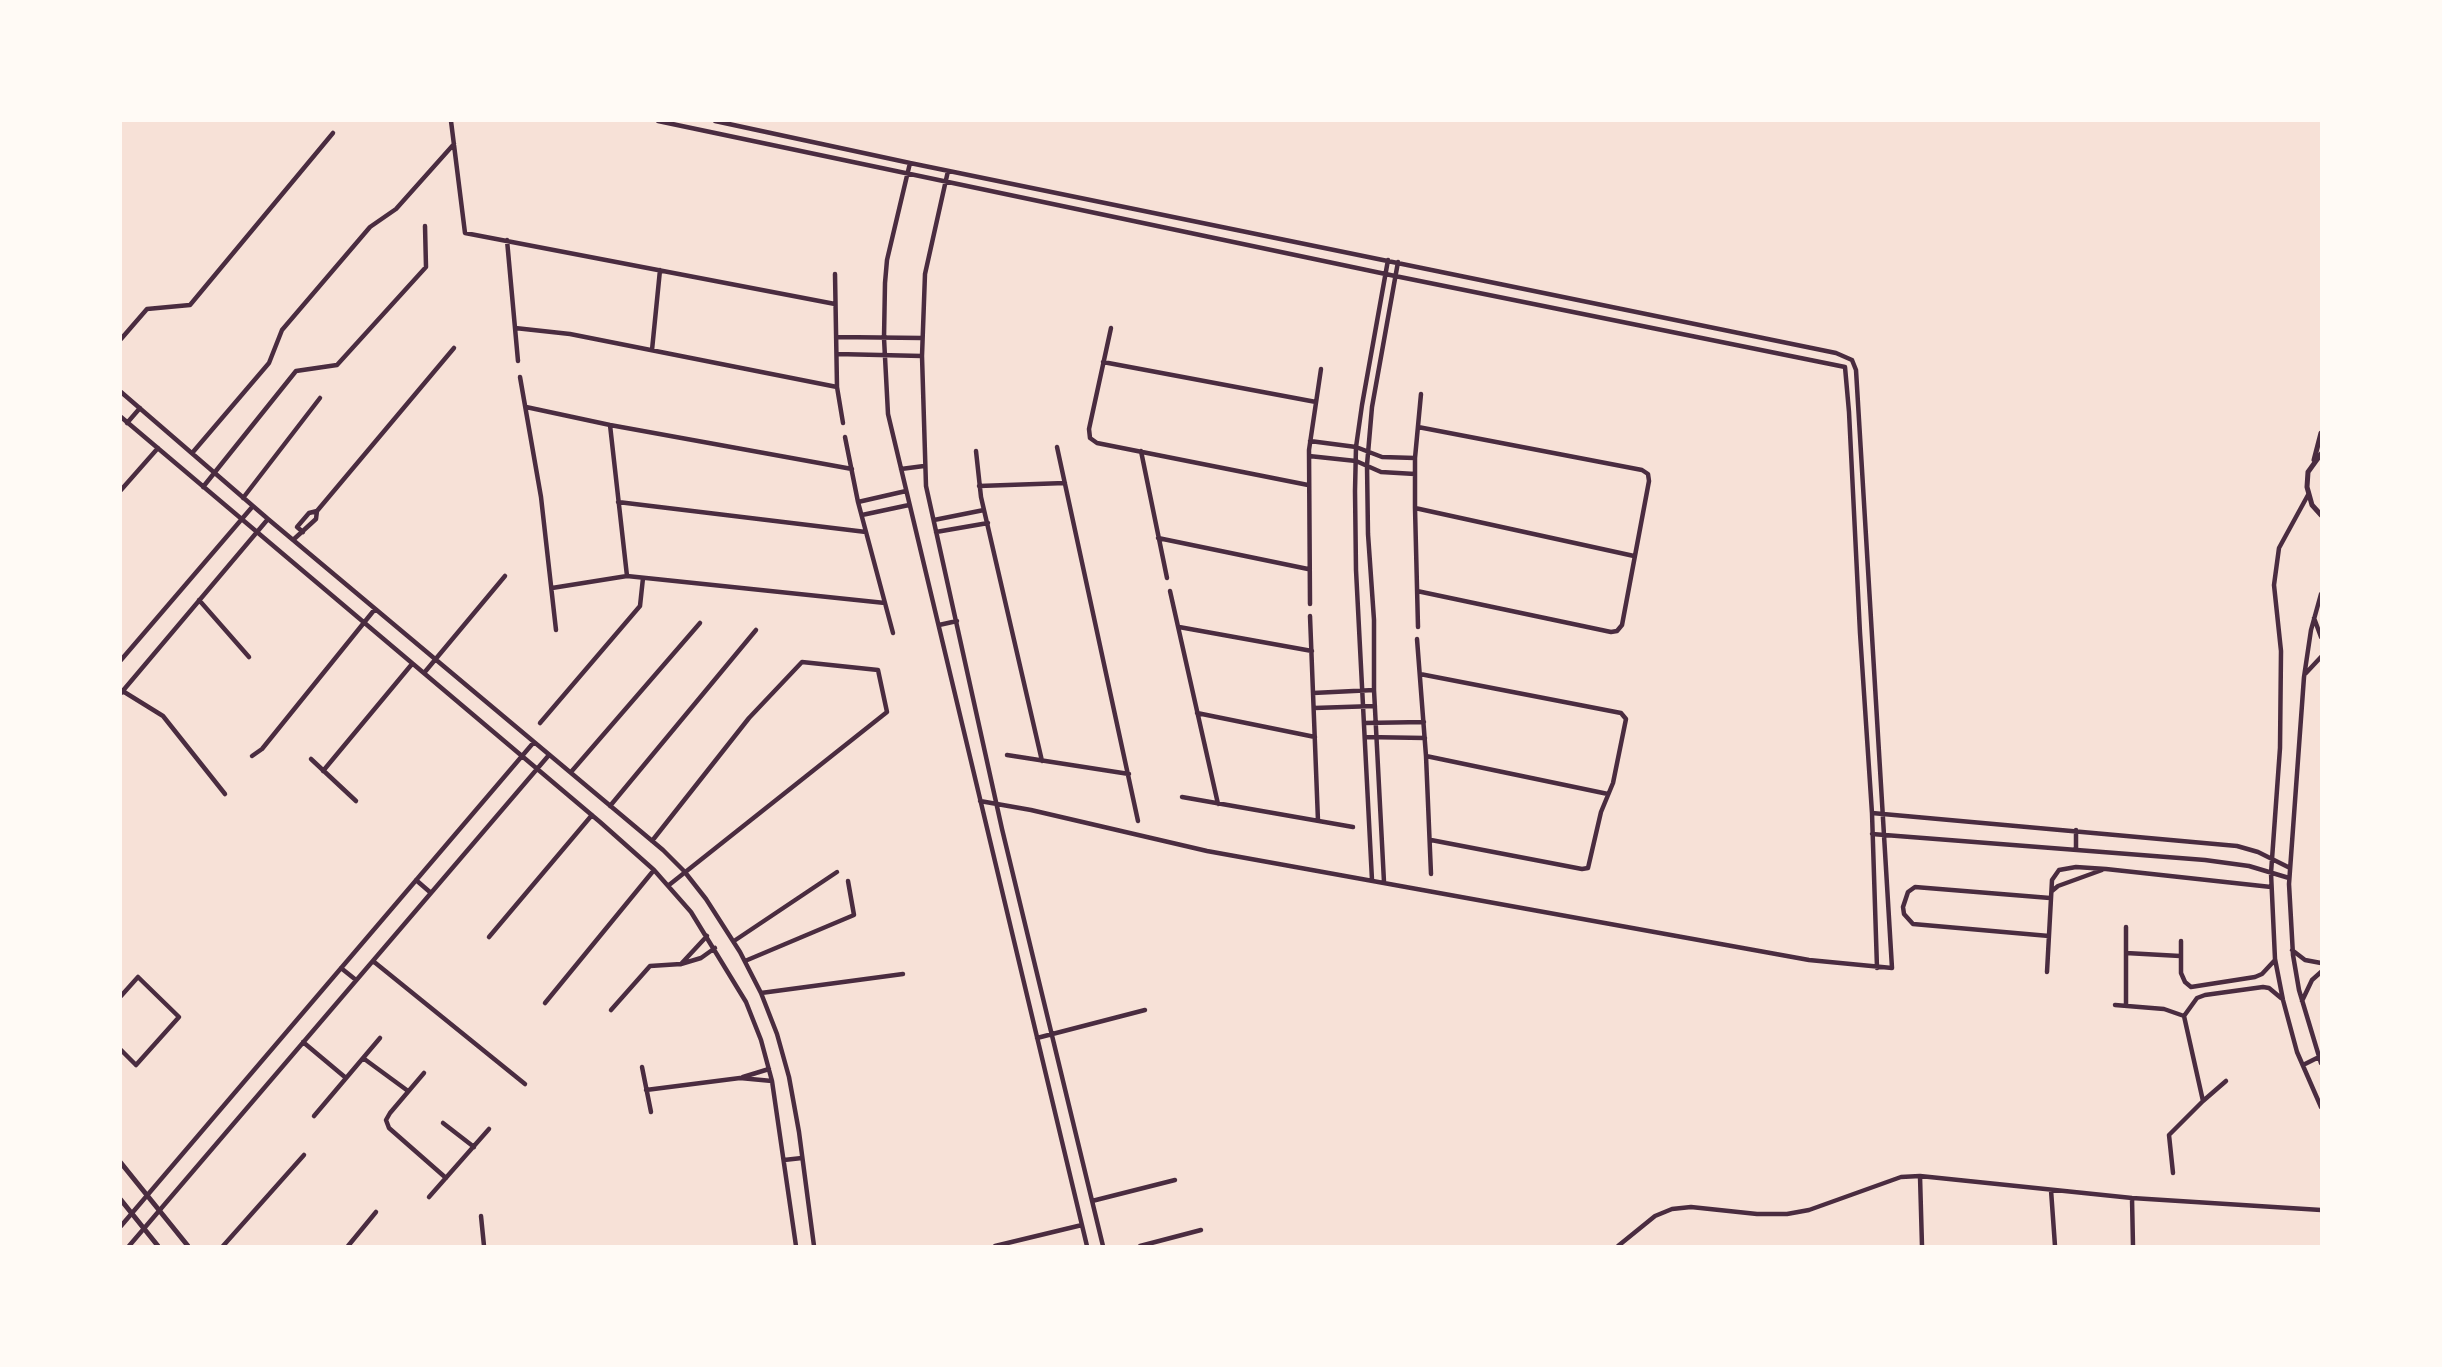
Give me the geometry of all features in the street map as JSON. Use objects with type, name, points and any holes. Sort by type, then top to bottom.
[{"type":"street","points":[[451,121],[465,233],[835,304]]},
{"type":"street","points":[[657,121],[1385,274],[1845,367]]},
{"type":"street","points":[[715,121],[1836,353],[1852,360],[1856,370],[1892,968],[1796,957],[1207,851],[997,803],[980,802]]},
{"type":"street","points":[[121,340],[146,309],[190,305],[333,132]]},
{"type":"street","points":[[192,452],[269,363],[282,330],[291,319],[370,227],[396,209],[454,144]]},
{"type":"street","points":[[910,163],[887,260],[884,338],[888,414],[1087,1246]]},
{"type":"street","points":[[948,171],[925,274],[922,338],[924,466],[933,520],[997,803],[1103,1246]]},
{"type":"street","points":[[204,487],[296,372],[337,365],[426,267],[425,226]]},
{"type":"street","points":[[506,240],[518,361]]},
{"type":"street","points":[[1372,880],[1356,570],[1356,447],[1388,260]]},
{"type":"street","points":[[1384,882],[1374,690],[1367,453],[1372,407],[1398,262]]},
{"type":"street","points":[[652,350],[660,270]]},
{"type":"street","points":[[835,274],[837,387],[843,423]]},
{"type":"street","points":[[1111,327],[1089,429],[1090,438],[1097,443],[1308,485]]},
{"type":"street","points":[[515,328],[570,334],[837,387]]},
{"type":"street","points":[[836,337],[922,338]]},
{"type":"street","points":[[291,538],[303,532],[316,519],[317,511],[454,348]]},
{"type":"street","points":[[836,354],[922,356]]},
{"type":"street","points":[[1852,360],[1845,367],[1872,813],[1877,968]]},
{"type":"street","points":[[1103,362],[1315,402]]},
{"type":"street","points":[[1310,604],[1309,456],[1321,369]]},
{"type":"street","points":[[520,377],[541,497],[556,631]]},
{"type":"street","points":[[121,392],[243,498],[571,772],[684,871],[734,941],[761,993],[777,1034],[789,1077],[814,1246]]},
{"type":"street","points":[[1418,627],[1415,458],[1421,394]]},
{"type":"street","points":[[243,498],[320,398]]},
{"type":"street","points":[[526,407],[852,469]]},
{"type":"street","points":[[127,423],[140,408]]},
{"type":"street","points":[[121,417],[592,815],[669,885],[715,948],[746,1002],[761,1040],[772,1081],[796,1246]]},
{"type":"street","points":[[610,425],[627,576]]},
{"type":"street","points":[[1417,591],[1611,632],[1617,631],[1622,625],[1649,481],[1648,474],[1642,470],[1418,427]]},
{"type":"street","points":[[2321,433],[2307,480],[2308,495],[2321,515]]},
{"type":"street","points":[[845,437],[858,502],[893,634]]},
{"type":"street","points":[[1310,441],[1356,447],[1382,457],[1415,458]]},
{"type":"street","points":[[1057,447],[1138,821]]},
{"type":"street","points":[[121,490],[158,448]]},
{"type":"street","points":[[976,451],[984,510],[1042,761]]},
{"type":"street","points":[[1141,451],[1167,578]]},
{"type":"street","points":[[2314,462],[2321,454]]},
{"type":"street","points":[[1309,456],[1356,461],[1381,472],[1415,474]]},
{"type":"street","points":[[901,469],[924,466]]},
{"type":"street","points":[[979,486],[1065,483]]},
{"type":"street","points":[[858,502],[906,491]]},
{"type":"street","points":[[2308,495],[2279,548],[2274,585],[2281,651],[2280,748],[2271,887],[2275,960],[2283,1000],[2303,1065],[2321,1107]]},
{"type":"street","points":[[618,502],[866,531]]},
{"type":"street","points":[[862,515],[909,505]]},
{"type":"street","points":[[121,660],[253,506]]},
{"type":"street","points":[[1415,508],[1634,556]]},
{"type":"street","points":[[933,520],[984,510]]},
{"type":"street","points":[[291,538],[309,513],[317,511]]},
{"type":"street","points":[[225,794],[163,716],[121,691],[268,519]]},
{"type":"street","points":[[936,532],[988,523]]},
{"type":"street","points":[[297,527],[303,532]]},
{"type":"street","points":[[1158,538],[1308,569]]},
{"type":"street","points":[[424,673],[505,576]]},
{"type":"street","points":[[552,588],[627,576],[885,603]]},
{"type":"street","points":[[540,723],[640,606],[643,578]]},
{"type":"street","points":[[1170,591],[1218,804]]},
{"type":"street","points":[[2303,1065],[2320,1060],[2302,1002],[2292,950],[2290,868],[2304,677],[2321,594]]},
{"type":"street","points":[[199,599],[249,657]]},
{"type":"street","points":[[252,756],[262,749],[375,609]]},
{"type":"street","points":[[1310,616],[1318,821]]},
{"type":"street","points":[[2314,618],[2321,637]]},
{"type":"street","points":[[939,625],[957,621]]},
{"type":"street","points":[[571,772],[700,623]]},
{"type":"street","points":[[1179,627],[1312,652]]},
{"type":"street","points":[[610,806],[756,630]]},
{"type":"street","points":[[1418,639],[1431,874]]},
{"type":"street","points":[[2304,677],[2321,657]]},
{"type":"street","points":[[652,841],[749,718],[802,662],[878,670],[887,712],[669,885]]},
{"type":"street","points":[[323,771],[412,664]]},
{"type":"street","points":[[1420,674],[1621,713],[1626,719],[1613,783],[1601,812],[1588,868],[1430,840]]},
{"type":"street","points":[[1313,693],[1374,690]]},
{"type":"street","points":[[1314,708],[1375,706]]},
{"type":"street","points":[[1197,713],[1315,737]]},
{"type":"street","points":[[1364,723],[1424,722]]},
{"type":"street","points":[[1365,737],[1425,737]]},
{"type":"street","points":[[121,1226],[534,743]]},
{"type":"street","points":[[129,1246],[549,755]]},
{"type":"street","points":[[1007,755],[1129,774]]},
{"type":"street","points":[[1426,757],[1608,793]]},
{"type":"street","points":[[310,759],[356,801]]},
{"type":"street","points":[[1182,797],[1353,827]]},
{"type":"street","points":[[1872,813],[2237,846],[2258,852],[2290,868]]},
{"type":"street","points":[[489,937],[592,815]]},
{"type":"street","points":[[2076,830],[2076,849]]},
{"type":"street","points":[[1872,835],[2205,860],[2249,866],[2290,878]]},
{"type":"street","points":[[2048,972],[2052,880],[2059,870],[2077,867],[2106,869],[2271,887]]},
{"type":"street","points":[[2051,895],[2058,886],[2106,869]]},
{"type":"street","points":[[545,1003],[654,870]]},
{"type":"street","points":[[734,941],[837,872]]},
{"type":"street","points":[[416,880],[431,893]]},
{"type":"street","points":[[745,961],[854,915],[848,881]]},
{"type":"street","points":[[2049,936],[1913,924],[1904,914],[1903,907],[1904,899],[1915,887],[2051,895]]},
{"type":"street","points":[[2126,927],[2126,1005]]},
{"type":"street","points":[[681,964],[707,936]]},
{"type":"street","points":[[2181,941],[2181,973],[2191,987],[2255,977],[2262,974],[2275,960]]},
{"type":"street","points":[[611,1010],[650,967],[681,964],[701,958],[715,948]]},
{"type":"street","points":[[2292,950],[2305,960],[2321,964]]},
{"type":"street","points":[[2126,953],[2180,956]]},
{"type":"street","points":[[372,961],[525,1084]]},
{"type":"street","points":[[341,968],[356,980]]},
{"type":"street","points":[[2302,1002],[2312,980],[2321,972]]},
{"type":"street","points":[[761,993],[903,974]]},
{"type":"street","points":[[121,996],[138,977],[179,1017],[136,1065],[121,1051]]},
{"type":"street","points":[[2203,1101],[2184,1016],[2197,998],[2257,987],[2269,988],[2283,1000]]},
{"type":"street","points":[[2115,1004],[2164,1009],[2184,1016]]},
{"type":"street","points":[[1037,1038],[1145,1010]]},
{"type":"street","points":[[314,1116],[380,1038]]},
{"type":"street","points":[[303,1042],[346,1078]]},
{"type":"street","points":[[363,1058],[408,1091]]},
{"type":"street","points":[[642,1067],[651,1112]]},
{"type":"street","points":[[740,1079],[769,1069]]},
{"type":"street","points":[[424,1073],[386,1120],[389,1128],[446,1178]]},
{"type":"street","points":[[646,1090],[740,1079],[772,1081]]},
{"type":"street","points":[[2173,1173],[2169,1135],[2226,1082]]},
{"type":"street","points":[[443,1123],[474,1147]]},
{"type":"street","points":[[429,1197],[489,1129]]},
{"type":"street","points":[[223,1246],[304,1155]]},
{"type":"street","points":[[784,1160],[802,1158]]},
{"type":"street","points":[[121,1163],[188,1246]]},
{"type":"street","points":[[1920,1176],[1922,1246]]},
{"type":"street","points":[[1618,1246],[1655,1216],[1672,1209],[1691,1207],[1757,1214],[1787,1214],[1810,1209],[1901,1177],[1920,1176],[2132,1198],[2321,1210]]},
{"type":"street","points":[[1092,1200],[1175,1181]]},
{"type":"street","points":[[2051,1190],[2055,1246]]},
{"type":"street","points":[[2132,1198],[2133,1246]]},
{"type":"street","points":[[121,1200],[158,1246]]},
{"type":"street","points":[[348,1246],[376,1212]]},
{"type":"street","points":[[481,1216],[485,1246]]},
{"type":"street","points":[[995,1246],[1082,1225]]},
{"type":"street","points":[[1140,1246],[1201,1230]]}]
